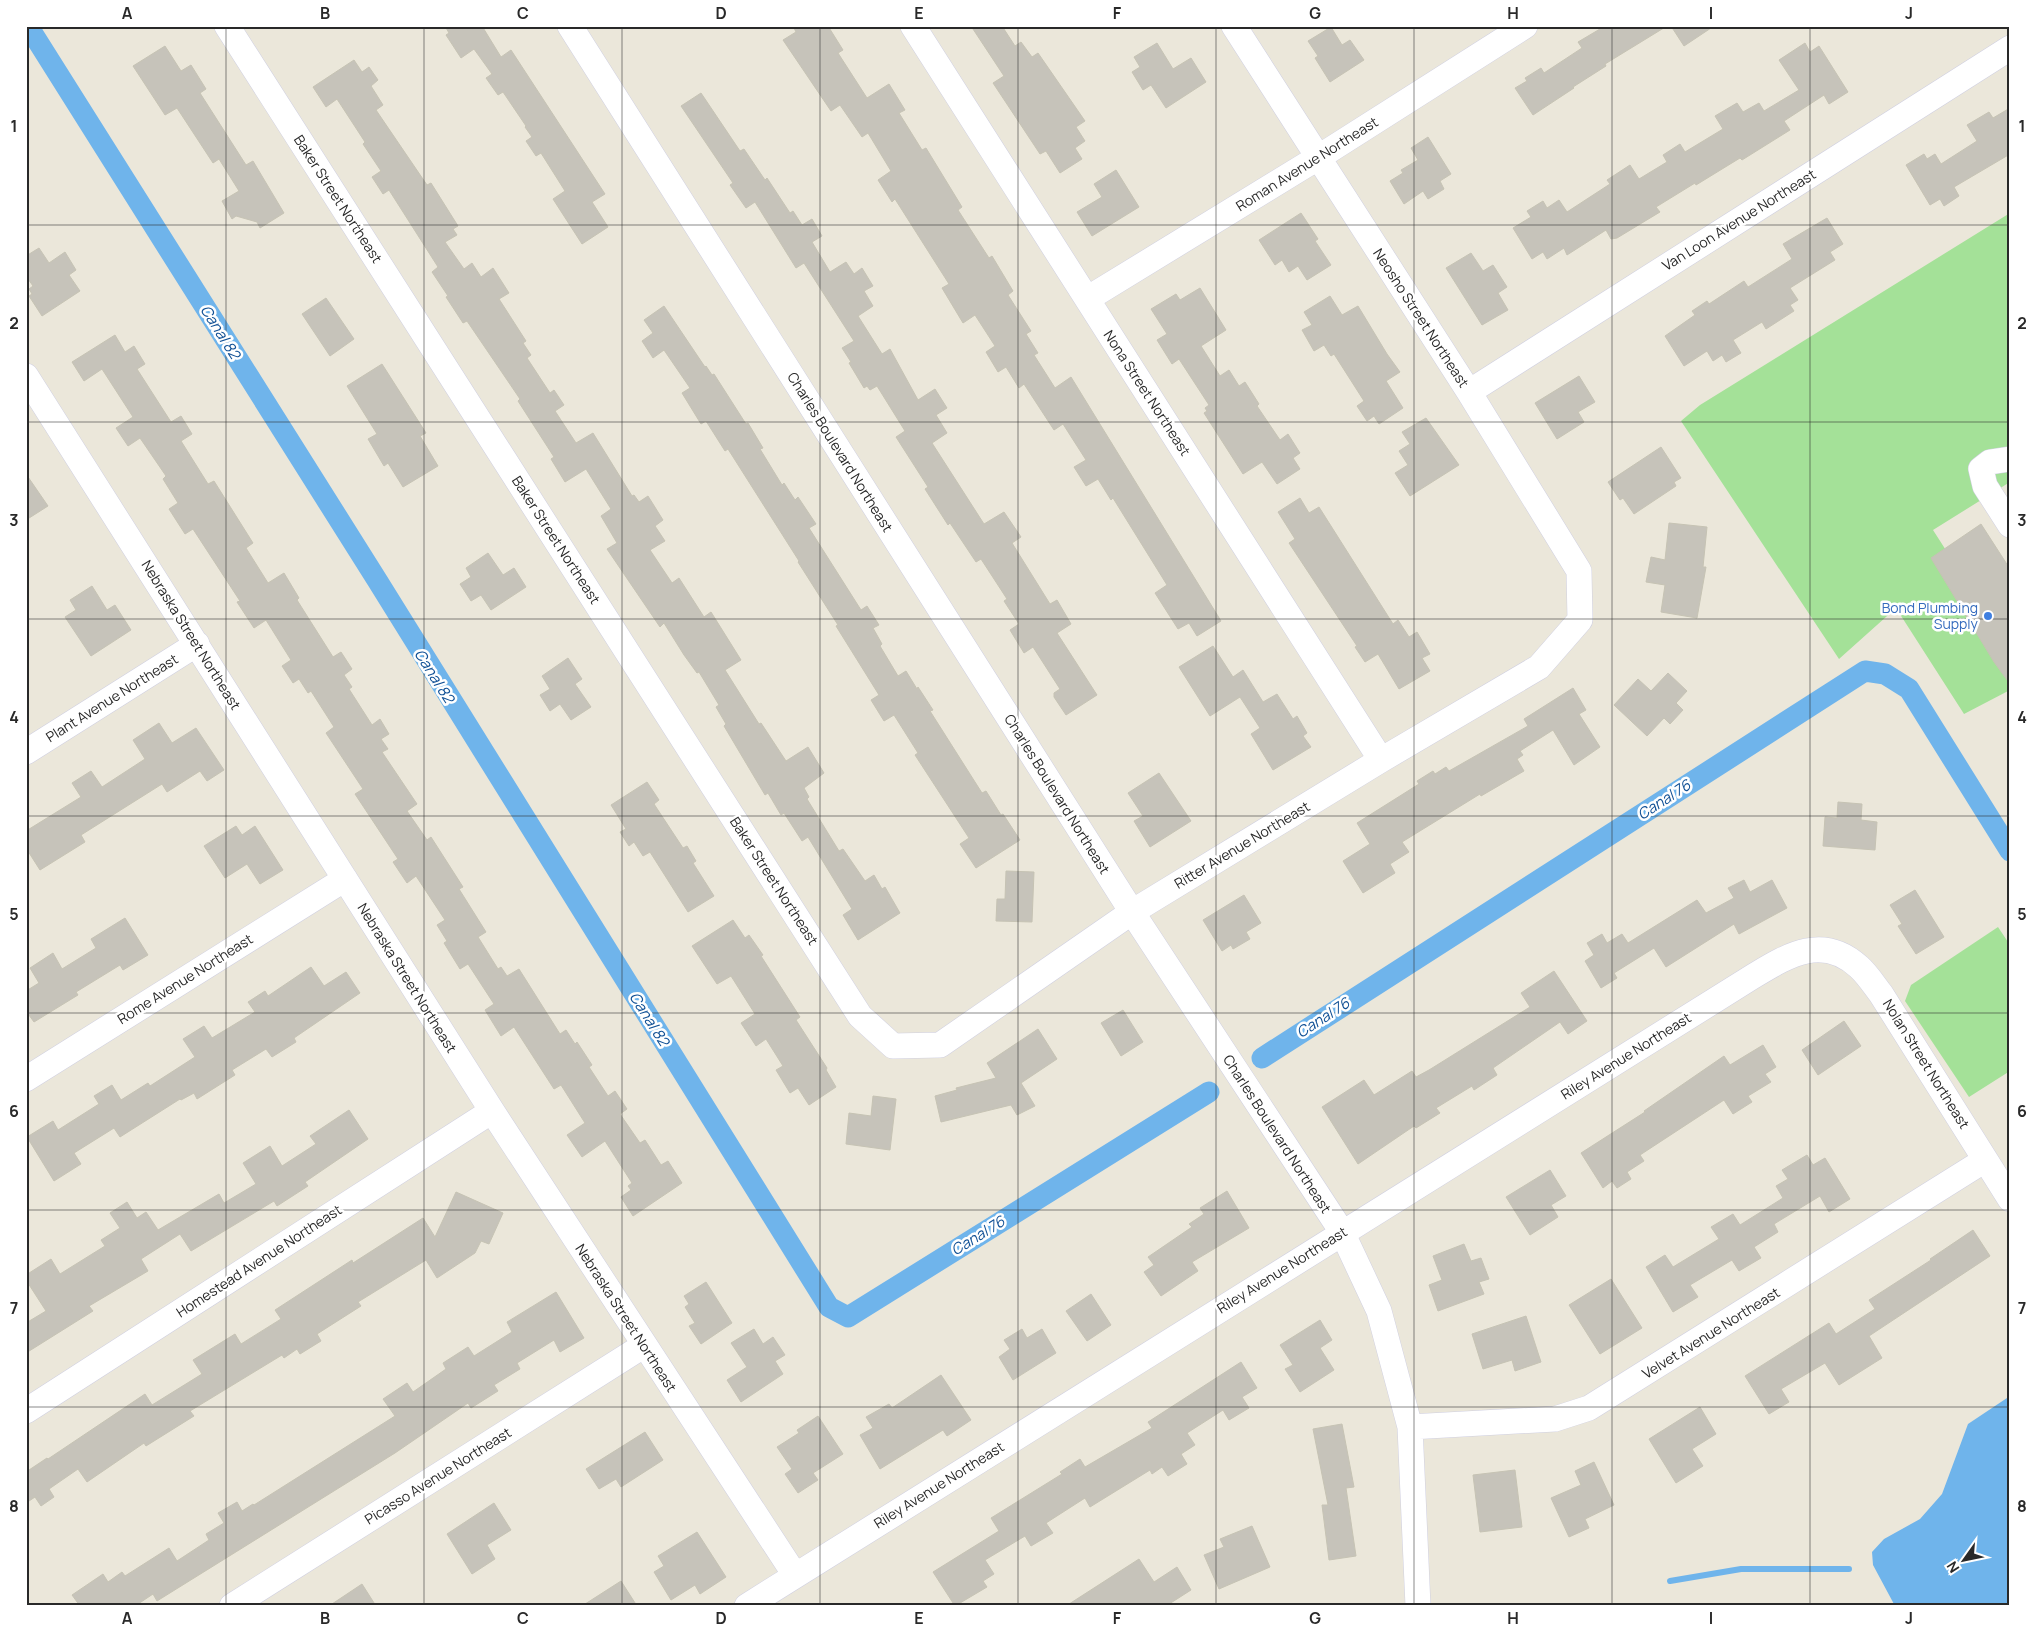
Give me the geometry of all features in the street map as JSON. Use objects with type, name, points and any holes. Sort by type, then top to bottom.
[{"type":"street","name":"Baker Street Northeast","points":[[227,26],[860,1016],[894,1046]]},
{"type":"street","name":"Charles Boulevard Northeast","points":[[570,26],[1132,912],[1342,1232],[1379,1311],[1410,1426],[1418,1606]]},
{"type":"street","name":"Nona Street Northeast","points":[[913,26],[1381,760]]},
{"type":"street","name":"Neosho Street Northeast","points":[[1234,26],[1469,392],[1579,571],[1580,620]]},
{"type":"street","name":"Roman Avenue Northeast","points":[[1087,299],[1319,157],[1525,26]]},
{"type":"street","name":"Van Loon Avenue Northeast","points":[[1469,392],[2010,48]]},
{"type":"street","name":"Nebraska Street Northeast","points":[[28,382],[197,644],[492,1111],[794,1576]]},
{"type":"street","points":[[2010,459],[1990,462],[1981,469],[1985,486],[2010,525]]},
{"type":"street","name":"Ritter Avenue Northeast","points":[[894,1046],[940,1045],[1132,912],[1381,760],[1539,667],[1580,620]]},
{"type":"street","name":"Plant Avenue Northeast","points":[[26,752],[197,644]]},
{"type":"street","name":"Rome Avenue Northeast","points":[[26,1079],[345,879]]},
{"type":"street","name":"Riley Avenue Northeast","points":[[747,1606],[1342,1232],[1782,959],[1801,951],[1823,948]]},
{"type":"street","name":"Nolan Street Northeast","points":[[1823,948],[1842,956],[1858,966],[1881,994],[2010,1199]]},
{"type":"street","name":"Homestead Avenue Northeast","points":[[26,1411],[492,1111]]},
{"type":"street","name":"Velvet Avenue Northeast","points":[[1410,1426],[1555,1419],[1589,1408],[1986,1160]]},
{"type":"street","name":"Picasso Avenue Northeast","points":[[232,1606],[643,1346]]},
{"type":"street","points":[[1411,1606],[1418,1606]]},
{"type":"green space","points":[[2010,213],[2010,482],[1933,530],[2010,650],[2010,690],[1964,714],[1896,608],[1839,659],[1681,421],[1700,405]]},
{"type":"green space","points":[[1998,927],[2010,945],[2010,1071],[1969,1097],[1905,1001],[1911,985]]},
{"type":"water","points":[[2010,1396],[2010,1606],[1895,1606],[1873,1565],[1872,1552],[1884,1539],[1920,1519],[1942,1494],[1968,1424]]},
{"type":"building","points":[[445,26],[482,26],[501,57],[511,50],[605,194],[592,202],[608,227],[582,244],[553,199],[565,191],[541,153],[536,156],[526,141],[532,137],[526,126],[503,92],[498,95],[486,78],[492,74],[474,49],[461,58],[446,35],[449,33]]},
{"type":"building","points":[[793,26],[828,26],[843,50],[838,53],[867,98],[889,84],[905,110],[899,113],[922,150],[926,148],[962,207],[958,210],[989,258],[992,256],[1013,291],[1008,295],[1031,331],[1026,334],[1038,353],[1034,355],[1055,388],[1071,377],[1221,621],[1197,636],[1189,623],[1178,629],[1155,593],[1167,585],[1113,498],[1111,500],[1098,479],[1086,486],[1074,467],[1086,460],[1063,424],[1054,430],[1024,384],[1019,388],[1006,367],[998,372],[986,352],[995,346],[975,315],[963,323],[942,288],[949,284],[895,199],[892,202],[878,180],[891,171],[868,133],[862,137],[840,105],[831,111],[783,40],[796,32]]},
{"type":"building","points":[[971,26],[1002,26],[1015,46],[1021,42],[1032,57],[1038,53],[1085,121],[1076,127],[1085,141],[1075,148],[1082,159],[1060,173],[1046,151],[1040,154],[993,83],[1004,76]]},
{"type":"building","points":[[1605,26],[1667,26],[1605,64],[1606,66],[1533,115],[1515,88],[1527,81],[1525,78],[1541,68],[1544,73],[1582,48],[1578,42]]},
{"type":"building","points":[[1671,26],[1714,26],[1684,46]]},
{"type":"building","points":[[1331,27],[1342,45],[1350,40],[1364,60],[1330,82],[1315,58],[1318,56],[1308,41]]},
{"type":"building","points":[[1157,43],[1173,69],[1191,58],[1206,82],[1166,108],[1151,85],[1143,90],[1132,72],[1140,67],[1134,57]]},
{"type":"building","points":[[1805,43],[1810,52],[1819,46],[1848,92],[1829,104],[1824,95],[1784,121],[1790,130],[1742,160],[1740,158],[1656,207],[1660,212],[1617,238],[1611,239],[1606,230],[1567,255],[1564,248],[1547,259],[1543,252],[1532,259],[1513,228],[1531,217],[1527,211],[1543,201],[1547,208],[1559,200],[1567,212],[1610,184],[1607,180],[1630,165],[1639,179],[1667,162],[1663,155],[1680,144],[1685,152],[1723,129],[1715,116],[1737,103],[1743,112],[1759,103],[1764,111],[1799,90],[1779,60]]},
{"type":"building","points":[[165,46],[181,71],[191,65],[206,89],[200,93],[246,165],[253,161],[284,213],[260,228],[257,222],[236,216],[232,219],[222,201],[239,191],[219,159],[213,163],[177,108],[165,115],[133,66]]},
{"type":"building","points":[[354,60],[362,72],[369,67],[378,80],[371,86],[383,105],[376,110],[427,185],[431,183],[458,226],[453,229],[457,235],[445,242],[464,269],[472,263],[481,277],[493,268],[509,293],[499,299],[526,341],[523,343],[531,355],[527,358],[550,393],[554,390],[564,405],[555,411],[576,443],[593,433],[632,496],[634,495],[639,502],[648,496],[663,520],[655,526],[665,541],[650,550],[672,583],[679,578],[704,617],[711,612],[741,660],[725,670],[759,724],[761,723],[786,761],[808,747],[824,773],[804,788],[809,797],[807,799],[839,851],[843,849],[865,881],[874,875],[882,889],[885,887],[900,913],[858,940],[843,915],[852,909],[808,837],[802,841],[784,813],[781,815],[768,793],[765,795],[724,726],[726,724],[716,707],[719,705],[699,672],[697,673],[684,655],[664,623],[660,627],[607,549],[617,543],[601,516],[611,509],[586,469],[565,482],[551,459],[554,457],[518,401],[520,399],[467,321],[463,323],[446,297],[448,296],[432,272],[438,267],[389,190],[383,194],[372,177],[381,171],[363,144],[365,142],[337,99],[326,107],[313,87]]},
{"type":"building","points":[[701,93],[740,151],[744,149],[765,180],[767,178],[790,213],[793,211],[802,225],[812,219],[822,236],[812,242],[830,272],[846,262],[854,274],[862,268],[873,286],[864,291],[873,306],[858,316],[882,354],[890,349],[918,400],[935,389],[947,408],[936,415],[947,433],[932,443],[984,524],[1004,512],[1021,537],[1012,543],[1050,604],[1057,600],[1071,624],[1057,633],[1097,695],[1066,715],[1054,697],[1054,693],[1060,689],[1033,647],[1024,653],[1010,630],[1019,624],[1004,601],[1007,599],[981,559],[976,562],[950,523],[948,525],[925,489],[928,487],[896,437],[905,431],[877,386],[870,390],[867,386],[864,388],[849,363],[851,362],[842,348],[854,341],[804,263],[796,268],[755,202],[746,208],[730,185],[733,183],[681,106]]},
{"type":"building","points":[[2010,108],[2010,154],[1954,187],[1959,196],[1944,206],[1940,199],[1930,205],[1906,165],[1924,154],[1927,159],[1935,154],[1941,164],[1977,141],[1967,125],[1989,112],[1993,118]]},
{"type":"building","points":[[1428,137],[1451,174],[1440,181],[1444,189],[1428,199],[1423,191],[1404,204],[1390,181],[1403,173],[1401,170],[1418,160],[1411,148]]},
{"type":"building","points":[[1116,170],[1139,207],[1092,236],[1077,212],[1102,197],[1094,184]]},
{"type":"building","points":[[1301,213],[1318,239],[1315,241],[1331,265],[1307,280],[1298,266],[1289,272],[1282,260],[1275,265],[1259,240]]},
{"type":"building","points":[[1827,218],[1843,244],[1830,252],[1835,260],[1790,288],[1798,300],[1790,305],[1794,311],[1766,329],[1762,322],[1733,340],[1741,353],[1726,362],[1722,355],[1713,361],[1707,351],[1684,366],[1665,336],[1695,315],[1692,311],[1707,301],[1709,304],[1744,281],[1748,287],[1792,259],[1783,244]]},
{"type":"building","points":[[39,248],[49,263],[65,252],[76,270],[69,275],[80,291],[42,316],[29,296],[32,294],[29,289],[33,286],[26,276],[26,256]]},
{"type":"building","points":[[1471,253],[1483,271],[1493,265],[1507,287],[1498,293],[1508,310],[1482,325],[1446,268]]},
{"type":"building","points":[[1200,288],[1226,330],[1201,346],[1220,376],[1229,370],[1239,386],[1245,382],[1259,404],[1257,406],[1280,440],[1288,434],[1300,453],[1293,458],[1300,469],[1277,484],[1262,462],[1243,474],[1204,413],[1207,411],[1205,408],[1209,405],[1179,359],[1172,364],[1157,340],[1167,334],[1151,309],[1176,294],[1180,300]]},
{"type":"building","points":[[1330,296],[1342,315],[1358,306],[1400,372],[1386,381],[1403,408],[1379,424],[1374,416],[1367,421],[1357,406],[1364,401],[1334,354],[1331,356],[1324,345],[1314,351],[1302,330],[1312,325],[1304,312]]},
{"type":"building","points":[[326,298],[354,339],[330,356],[302,314]]},
{"type":"building","points":[[664,306],[705,367],[712,375],[714,374],[746,424],[748,423],[763,448],[760,449],[782,485],[784,483],[795,500],[798,497],[816,524],[809,528],[861,610],[867,606],[879,625],[873,628],[882,644],[880,646],[898,676],[906,671],[917,689],[918,687],[933,710],[930,711],[982,793],[986,791],[1020,840],[976,868],[960,844],[969,838],[915,755],[918,753],[894,715],[884,721],[871,700],[879,695],[836,626],[838,625],[799,561],[728,449],[725,451],[706,421],[701,424],[682,393],[690,388],[664,350],[653,358],[642,341],[653,333],[644,320]]},
{"type":"building","points":[[115,335],[125,352],[134,346],[145,364],[137,369],[171,422],[181,416],[192,434],[181,441],[208,484],[214,481],[253,543],[246,548],[268,583],[284,573],[299,598],[297,600],[333,657],[341,652],[352,669],[344,675],[352,687],[349,689],[372,725],[380,719],[389,734],[381,739],[388,749],[382,752],[417,804],[407,811],[427,840],[431,837],[463,887],[459,889],[486,932],[478,937],[498,969],[501,967],[507,976],[519,969],[560,1034],[566,1030],[575,1044],[577,1042],[592,1065],[589,1067],[608,1096],[615,1091],[627,1109],[620,1114],[640,1143],[645,1140],[661,1165],[668,1161],[682,1183],[633,1216],[621,1197],[631,1190],[628,1186],[632,1183],[605,1141],[582,1157],[567,1135],[585,1123],[561,1085],[554,1089],[514,1027],[501,1036],[485,1010],[494,1004],[468,964],[460,969],[444,943],[447,941],[437,925],[445,920],[416,876],[407,883],[393,862],[398,859],[355,794],[363,789],[326,733],[334,727],[311,691],[308,693],[299,679],[293,683],[282,666],[291,660],[266,620],[254,628],[237,602],[240,601],[193,529],[185,534],[169,509],[178,503],[163,479],[166,476],[140,438],[128,446],[116,428],[133,417],[102,369],[84,381],[72,362]]},
{"type":"building","points":[[382,364],[426,433],[420,436],[438,466],[403,487],[388,463],[384,466],[368,439],[377,434],[347,386]]},
{"type":"building","points":[[1579,376],[1595,402],[1578,412],[1584,422],[1557,439],[1535,403]]},
{"type":"building","points":[[1426,418],[1459,465],[1410,496],[1395,473],[1408,465],[1399,451],[1410,444],[1402,432]]},
{"type":"building","points":[[1661,447],[1681,478],[1674,482],[1676,486],[1634,514],[1623,498],[1620,500],[1608,482]]},
{"type":"building","points":[[26,474],[48,506],[26,520]]},
{"type":"building","points":[[1300,498],[1309,513],[1319,507],[1393,624],[1398,620],[1409,637],[1417,632],[1430,654],[1422,658],[1430,671],[1399,689],[1378,654],[1365,662],[1355,647],[1357,646],[1289,543],[1295,539],[1278,512]]},
{"type":"building","points":[[1669,523],[1707,527],[1703,567],[1706,567],[1697,618],[1661,612],[1665,585],[1646,582],[1651,557],[1665,560]]},
{"type":"building","name":"Bond Plumbing Supply","points":[[1981,524],[2010,569],[2010,684],[1994,662],[1931,558]]},
{"type":"building","points":[[488,553],[503,575],[514,568],[526,587],[491,610],[481,595],[471,601],[460,584],[471,577],[466,568]]},
{"type":"building","points":[[92,586],[107,610],[115,605],[131,630],[91,656],[65,617],[76,610],[70,600]]},
{"type":"building","points":[[1213,646],[1233,677],[1243,670],[1263,702],[1277,694],[1293,719],[1297,716],[1307,733],[1303,736],[1311,747],[1273,770],[1251,734],[1260,728],[1240,697],[1210,716],[1179,667]]},
{"type":"building","points":[[568,658],[582,679],[575,684],[591,707],[571,720],[560,704],[550,711],[540,695],[550,689],[542,676]]},
{"type":"building","points":[[1668,673],[1687,691],[1676,703],[1683,710],[1670,724],[1664,718],[1647,736],[1614,705],[1638,679],[1651,691]]},
{"type":"building","points":[[1573,688],[1586,710],[1579,714],[1600,747],[1574,765],[1553,730],[1520,751],[1523,755],[1517,759],[1524,771],[1481,796],[1480,794],[1402,842],[1409,852],[1390,864],[1395,873],[1363,893],[1343,861],[1370,844],[1357,823],[1419,784],[1417,781],[1433,771],[1435,774],[1446,767],[1449,771],[1528,726],[1524,719]]},
{"type":"building","points":[[159,723],[172,743],[196,728],[224,770],[207,781],[200,771],[167,792],[162,784],[81,835],[85,842],[40,870],[26,848],[26,831],[81,797],[72,783],[91,771],[102,787],[145,759],[133,740]]},
{"type":"building","points":[[1159,773],[1191,821],[1150,847],[1134,821],[1143,816],[1128,793]]},
{"type":"building","points":[[647,782],[659,800],[654,804],[683,848],[687,846],[696,861],[693,863],[714,896],[688,912],[650,852],[643,856],[634,842],[629,846],[620,832],[626,829],[611,805]]},
{"type":"building","points":[[1838,802],[1862,804],[1861,820],[1877,822],[1875,850],[1823,846],[1825,817],[1837,818]]},
{"type":"building","points":[[236,826],[242,835],[255,826],[283,870],[260,884],[247,864],[225,878],[204,846]]},
{"type":"building","points":[[1006,871],[1034,872],[1032,922],[996,921],[997,899],[1005,899]]},
{"type":"building","points":[[1744,880],[1750,892],[1772,880],[1787,908],[1739,934],[1734,924],[1666,967],[1654,948],[1614,973],[1617,978],[1601,988],[1585,961],[1594,955],[1587,943],[1602,934],[1607,943],[1622,934],[1628,943],[1697,900],[1706,913],[1734,898],[1728,888]]},
{"type":"building","points":[[1915,890],[1944,937],[1916,954],[1898,926],[1902,924],[1890,905]]},
{"type":"building","points":[[1244,895],[1261,923],[1246,932],[1250,939],[1233,949],[1231,945],[1222,951],[1203,920]]},
{"type":"building","points":[[125,918],[148,955],[123,970],[120,965],[76,992],[78,995],[34,1022],[26,1011],[26,991],[39,983],[30,968],[53,953],[62,969],[96,948],[91,939]]},
{"type":"building","points":[[733,920],[745,938],[749,935],[763,955],[761,956],[800,1017],[796,1020],[827,1068],[826,1070],[836,1087],[809,1105],[798,1088],[790,1093],[776,1070],[783,1066],[766,1039],[756,1046],[741,1023],[755,1014],[731,976],[717,984],[692,946]]},
{"type":"building","points":[[311,967],[324,986],[346,972],[360,993],[294,1038],[296,1042],[272,1057],[266,1049],[232,1070],[235,1075],[197,1099],[194,1093],[180,1099],[120,1137],[114,1128],[74,1153],[81,1164],[54,1181],[27,1137],[53,1121],[58,1130],[99,1104],[94,1096],[112,1085],[121,1100],[148,1083],[150,1086],[195,1057],[183,1039],[204,1026],[212,1038],[255,1012],[248,1002],[265,991],[268,996]]},
{"type":"building","points":[[1554,971],[1587,1021],[1568,1034],[1560,1022],[1493,1068],[1497,1075],[1474,1090],[1472,1086],[1436,1108],[1440,1113],[1416,1128],[1414,1126],[1358,1164],[1322,1107],[1364,1080],[1374,1095],[1412,1071],[1416,1077],[1429,1070],[1530,1007],[1521,993]]},
{"type":"building","points":[[1123,1010],[1143,1042],[1121,1056],[1101,1023]]},
{"type":"building","points":[[1844,1021],[1861,1046],[1818,1075],[1802,1050]]},
{"type":"building","points":[[1038,1029],[1057,1059],[1021,1083],[1035,1106],[1017,1115],[1011,1105],[941,1122],[935,1096],[957,1090],[956,1088],[996,1078],[987,1063]]},
{"type":"building","points":[[1763,1045],[1776,1067],[1765,1074],[1771,1082],[1748,1096],[1752,1102],[1733,1114],[1724,1100],[1640,1155],[1644,1161],[1627,1172],[1631,1179],[1617,1188],[1612,1181],[1603,1188],[1581,1153],[1645,1112],[1724,1056],[1730,1065]]},
{"type":"building","points":[[873,1096],[896,1099],[890,1150],[846,1144],[849,1113],[871,1116]]},
{"type":"building","points":[[349,1110],[368,1139],[305,1182],[308,1186],[277,1206],[274,1201],[191,1251],[180,1234],[141,1259],[148,1271],[89,1306],[93,1311],[26,1353],[26,1323],[46,1311],[26,1280],[26,1275],[51,1259],[60,1274],[105,1246],[101,1240],[120,1228],[110,1213],[127,1202],[137,1218],[146,1212],[158,1230],[219,1194],[224,1203],[256,1184],[243,1163],[270,1146],[282,1166],[316,1144],[310,1136]]},
{"type":"building","points":[[1807,1155],[1813,1165],[1825,1158],[1850,1199],[1829,1212],[1820,1196],[1774,1224],[1778,1232],[1754,1247],[1761,1258],[1739,1271],[1732,1260],[1690,1285],[1698,1297],[1673,1312],[1646,1267],[1665,1255],[1673,1267],[1719,1239],[1711,1227],[1733,1214],[1740,1225],[1783,1198],[1776,1186],[1788,1179],[1782,1170]]},
{"type":"building","points":[[1550,1170],[1566,1196],[1551,1205],[1558,1217],[1530,1235],[1506,1197]]},
{"type":"building","points":[[1227,1191],[1249,1228],[1192,1262],[1198,1271],[1161,1296],[1144,1272],[1154,1265],[1148,1257],[1192,1227],[1189,1224],[1204,1214],[1200,1208]]},
{"type":"building","points":[[456,1192],[503,1213],[489,1244],[481,1241],[475,1253],[437,1278],[426,1260],[358,1302],[361,1306],[317,1334],[321,1341],[300,1354],[297,1349],[284,1358],[282,1355],[190,1411],[194,1416],[146,1446],[144,1443],[87,1482],[78,1469],[49,1489],[54,1497],[41,1506],[35,1497],[26,1503],[26,1472],[145,1394],[152,1405],[202,1374],[193,1360],[235,1334],[241,1344],[281,1319],[275,1310],[352,1260],[353,1263],[423,1218],[435,1237]]},
{"type":"building","points":[[1973,1230],[1990,1256],[1869,1336],[1882,1358],[1839,1385],[1825,1363],[1781,1389],[1789,1402],[1769,1414],[1745,1376],[1829,1323],[1836,1334],[1875,1309],[1869,1300]]},
{"type":"building","points":[[1464,1244],[1471,1261],[1481,1258],[1489,1279],[1479,1282],[1484,1294],[1438,1311],[1429,1285],[1442,1280],[1433,1256]]},
{"type":"building","points":[[1611,1279],[1642,1328],[1600,1354],[1569,1305]]},
{"type":"building","points":[[706,1282],[732,1323],[701,1344],[689,1326],[695,1323],[685,1307],[689,1304],[684,1296]]},
{"type":"building","points":[[556,1292],[584,1338],[560,1352],[554,1340],[517,1363],[520,1369],[494,1385],[498,1391],[471,1408],[468,1403],[395,1453],[157,1601],[153,1594],[135,1606],[80,1606],[72,1595],[103,1574],[108,1582],[122,1572],[125,1576],[169,1548],[177,1561],[209,1540],[206,1534],[224,1523],[218,1513],[237,1502],[242,1511],[254,1505],[395,1416],[383,1399],[407,1383],[413,1392],[446,1369],[443,1363],[468,1347],[474,1356],[512,1332],[507,1322]]},
{"type":"building","points":[[1091,1294],[1111,1325],[1087,1341],[1066,1311]]},
{"type":"building","points":[[1526,1316],[1541,1362],[1515,1371],[1512,1360],[1483,1369],[1472,1334]]},
{"type":"building","points":[[1320,1320],[1332,1340],[1320,1348],[1334,1370],[1300,1392],[1285,1369],[1293,1365],[1280,1345]]},
{"type":"building","points":[[754,1329],[763,1344],[773,1337],[785,1355],[775,1361],[783,1374],[741,1402],[727,1380],[747,1367],[731,1343]]},
{"type":"building","points":[[1022,1329],[1027,1338],[1042,1329],[1056,1353],[1013,1380],[999,1357],[1010,1349],[1004,1340]]},
{"type":"building","points":[[1241,1362],[1257,1388],[1242,1397],[1249,1408],[1229,1420],[1223,1410],[1187,1433],[1195,1445],[1181,1454],[1187,1464],[1168,1476],[1162,1467],[1152,1474],[1150,1470],[1090,1507],[1085,1498],[1046,1523],[1053,1533],[1031,1546],[1025,1536],[985,1560],[994,1574],[983,1581],[987,1587],[955,1606],[933,1572],[999,1531],[991,1518],[1062,1474],[1060,1472],[1080,1459],[1085,1467],[1152,1428],[1148,1422]]},
{"type":"building","points":[[941,1375],[971,1420],[947,1436],[943,1430],[880,1469],[860,1435],[873,1428],[866,1417],[889,1404],[892,1408]]},
{"type":"building","points":[[1700,1407],[1716,1434],[1692,1449],[1703,1466],[1676,1483],[1649,1439]]},
{"type":"building","points":[[818,1416],[843,1454],[813,1473],[818,1480],[798,1493],[785,1474],[792,1469],[777,1447],[799,1433],[797,1430]]},
{"type":"building","points":[[1342,1424],[1354,1487],[1346,1488],[1356,1556],[1329,1560],[1322,1505],[1328,1505],[1313,1429]]},
{"type":"building","points":[[645,1432],[663,1460],[621,1487],[616,1479],[599,1489],[586,1469]]},
{"type":"building","points":[[1594,1462],[1614,1505],[1585,1519],[1589,1528],[1569,1537],[1551,1498],[1581,1485],[1575,1471]]},
{"type":"building","points":[[1515,1470],[1522,1527],[1480,1532],[1473,1475]]},
{"type":"building","points":[[494,1503],[511,1530],[487,1545],[495,1559],[472,1574],[447,1534]]},
{"type":"building","points":[[1252,1526],[1270,1567],[1219,1589],[1204,1555],[1224,1547],[1220,1539]]},
{"type":"building","points":[[697,1532],[726,1577],[700,1594],[695,1585],[671,1600],[654,1572],[664,1566],[658,1556]]},
{"type":"building","points":[[1139,1559],[1154,1582],[1177,1567],[1191,1590],[1166,1606],[1066,1606]]},
{"type":"building","points":[[621,1581],[637,1606],[582,1606]]},
{"type":"building","points":[[362,1584],[376,1606],[329,1606]]},
{"type":"waterway","name":"Canal 82","points":[[28,26],[377,580],[829,1307],[848,1317],[1209,1092]]},
{"type":"waterway","name":"Canal 76","points":[[1262,1058],[1865,671],[1885,674],[1909,689],[2010,851]]},
{"type":"waterway","points":[[1670,1581],[1741,1569],[1849,1569]]},
{"type":"place","name":"Bond Plumbing Supply","points":[[1988,616]]}]
